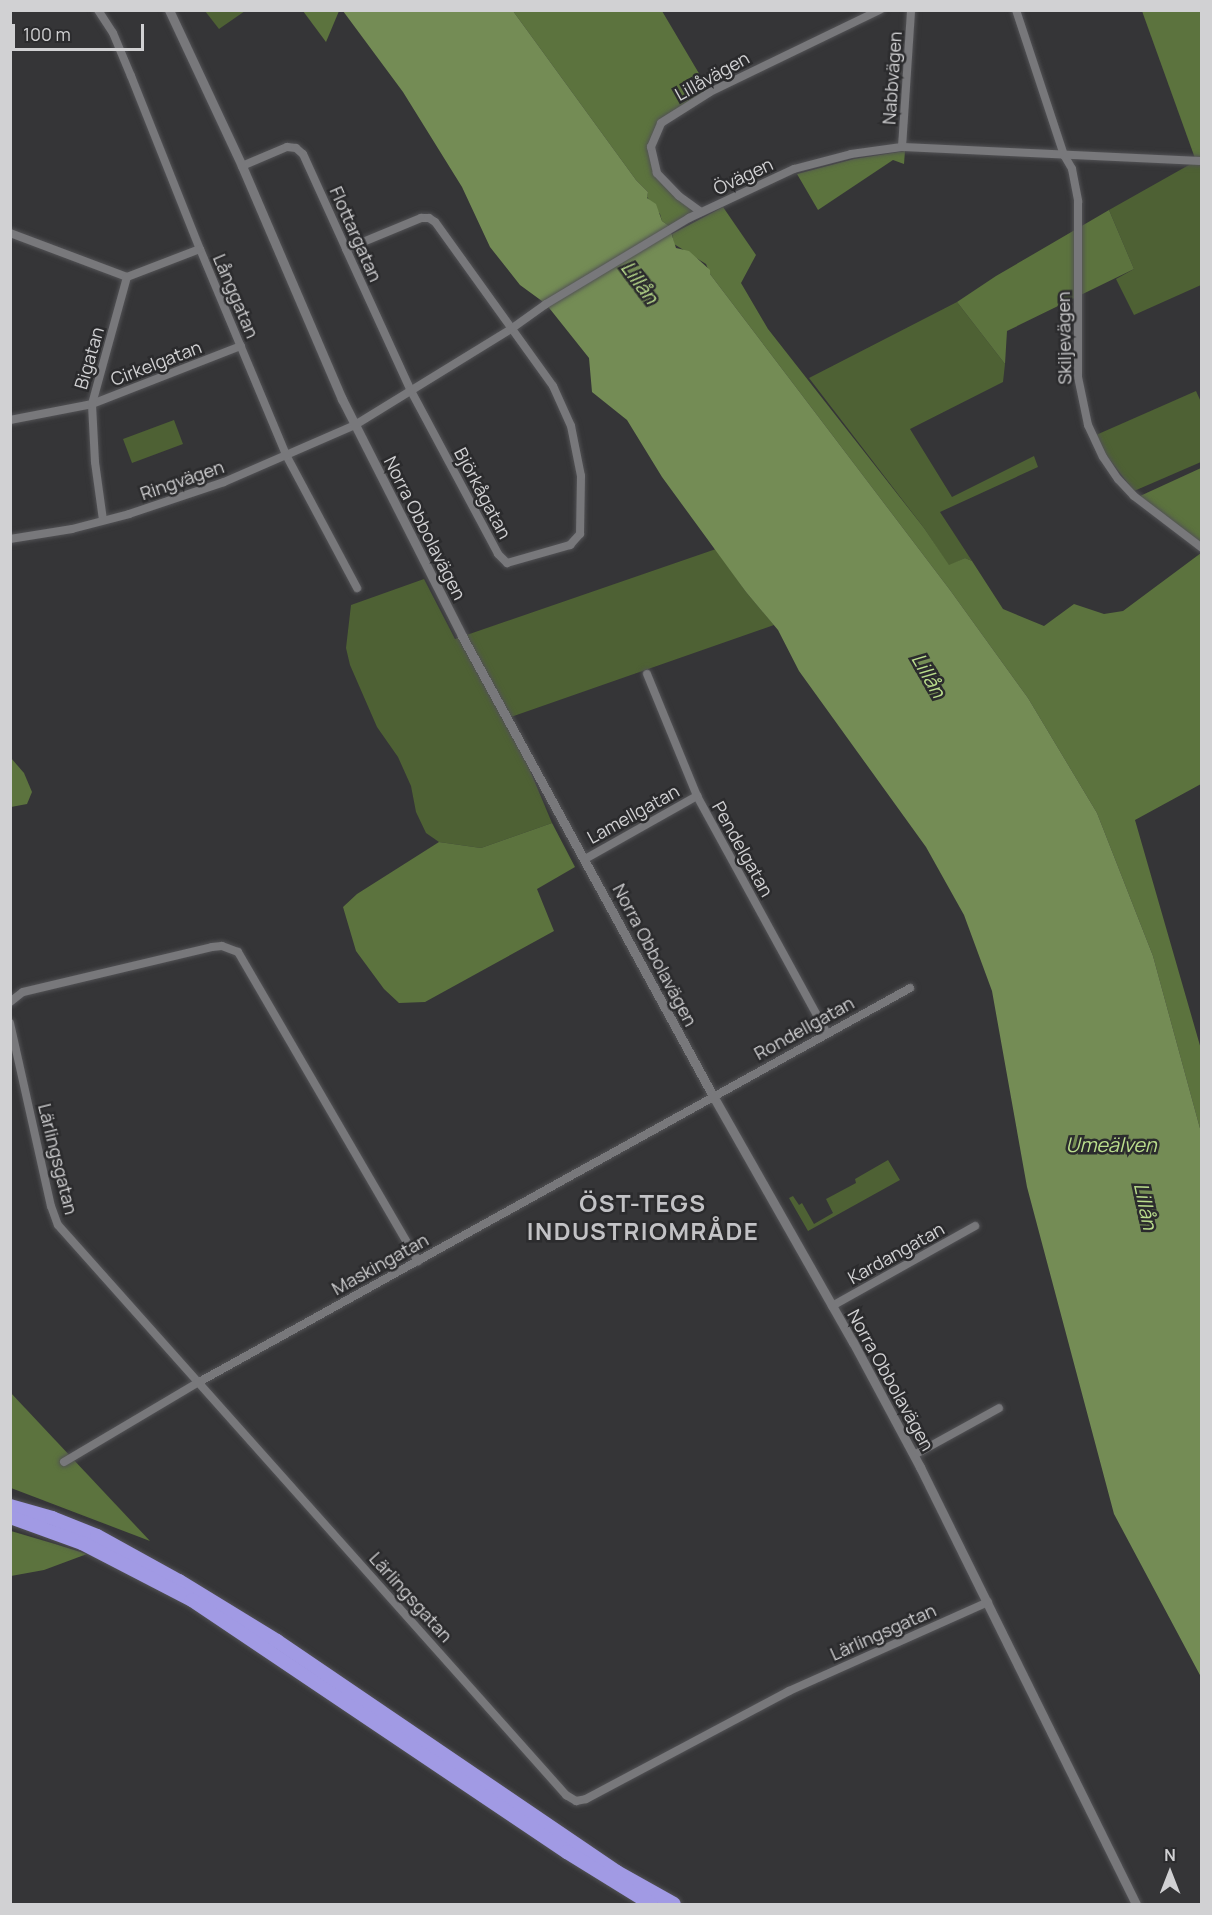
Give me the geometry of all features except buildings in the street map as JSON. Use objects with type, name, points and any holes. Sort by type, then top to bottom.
[{"type":"highway","points":[[10,1506],[52,1518],[96,1536],[179,1581],[277,1641],[617,1872],[674,1905]]},
{"type":"highway","points":[[10,1517],[82,1542],[192,1600],[567,1852],[651,1905]]},
{"type":"street","name":"Långgatan","points":[[98,10],[112,33],[131,76],[286,455],[357,588]]},
{"type":"street","name":"Norra Obbolavägen","points":[[168,10],[242,166],[284,269],[355,425],[462,636],[713,1096],[914,1455],[1136,1905]]},
{"type":"street","name":"Lillåvägen","points":[[701,212],[679,196],[657,173],[651,147],[661,123],[710,92],[880,10]]},
{"type":"street","name":"Nabbvägen","points":[[902,147],[911,10]]},
{"type":"street","points":[[1016,10],[1031,63],[1064,155]]},
{"type":"street","name":"Flottargatan","points":[[242,166],[287,147],[300,150],[410,389]]},
{"type":"street","name":"Övägen","points":[[355,425],[410,389],[511,329],[546,304],[689,218],[794,169],[851,154],[902,147],[1202,160]]},
{"type":"street","name":"Skiljevägen","points":[[1064,155],[1072,169],[1078,201],[1078,377],[1088,425],[1103,457],[1118,479],[1134,496],[1202,548]]},
{"type":"street","points":[[346,249],[421,218],[429,218],[435,222],[511,329]]},
{"type":"street","points":[[10,233],[127,277],[200,249]]},
{"type":"street","name":"Bigatan","points":[[103,520],[94,462],[92,404],[127,277]]},
{"type":"street","name":"Björkågatan","points":[[410,389],[498,554],[507,563],[570,545],[580,534],[580,476],[571,426],[553,386],[511,329]]},
{"type":"street","name":"Cirkelgatan","points":[[10,420],[92,404],[241,346]]},
{"type":"street","name":"Ringvägen","points":[[10,539],[72,529],[224,483],[355,425]]},
{"type":"street","name":"Pendelgatan","points":[[647,674],[697,796],[826,1032]]},
{"type":"street","name":"Lamellgatan","points":[[585,859],[697,796]]},
{"type":"street","points":[[10,1002],[23,992],[212,947],[222,946],[238,952],[418,1261]]},
{"type":"street","name":"Rondellgatan","points":[[713,1096],[910,988]]},
{"type":"street","name":"Lärlingsgatan","points":[[10,1023],[51,1206],[58,1225],[566,1795],[576,1801],[586,1799],[789,1691],[988,1602]]},
{"type":"street","name":"Maskingatan","points":[[64,1462],[199,1382],[713,1096]]},
{"type":"street","name":"Kardangatan","points":[[832,1306],[975,1226]]},
{"type":"street","points":[[914,1455],[999,1408]]},
{"type":"shaded area","points":[[205,11],[245,11],[219,29]]},
{"type":"shaded area","points":[[303,11],[339,11],[326,42]]},
{"type":"shaded area","points":[[513,11],[662,11],[710,92],[661,123],[651,147],[657,173],[701,212],[669,226],[662,221],[660,214],[647,197],[648,192],[636,180]]},
{"type":"shaded area","points":[[1142,11],[1201,11],[1201,161],[1196,161]]},
{"type":"shaded area","points":[[905,151],[904,164],[893,160],[818,210],[797,174],[854,159]]},
{"type":"shaded area","points":[[1196,161],[1201,161],[1201,285],[1134,315],[1116,279],[1134,269],[1109,210]]},
{"type":"shaded area","points":[[723,207],[756,255],[741,283],[768,329],[924,528],[949,565],[965,558],[972,561],[1003,609],[1044,626],[1074,604],[1104,614],[1123,611],[1201,553],[1201,784],[1135,820],[1201,1049],[1201,1132],[1153,956],[1097,813],[1028,698],[950,590],[710,274],[706,264],[674,244],[672,234]]},
{"type":"shaded area","points":[[1109,210],[1134,269],[1007,331],[1005,364],[957,302],[996,276]]},
{"type":"shaded area","points":[[957,302],[1005,364],[1003,382],[910,429],[952,497],[1034,456],[1038,467],[940,512],[972,561],[965,558],[949,566],[924,528],[809,378]]},
{"type":"shaded area","points":[[1196,391],[1201,402],[1201,462],[1134,491],[1106,455],[1096,435]]},
{"type":"shaded area","points":[[174,420],[183,444],[132,463],[123,439]]},
{"type":"shaded area","points":[[1201,468],[1201,544],[1140,496]]},
{"type":"shaded area","points":[[716,549],[746,592],[774,625],[508,718],[552,823],[481,848],[439,842],[426,833],[416,812],[411,786],[398,757],[377,727],[350,665],[346,648],[351,605],[424,579],[455,639]]},
{"type":"shaded area","points":[[11,758],[24,773],[32,792],[27,804],[11,807]]},
{"type":"shaded area","points":[[552,823],[575,867],[537,889],[554,931],[425,1002],[399,1003],[384,989],[356,951],[343,907],[357,894],[439,842],[481,848]]},
{"type":"shaded area","points":[[888,1160],[900,1180],[808,1231],[789,1198],[793,1196],[799,1205],[802,1203],[814,1224],[833,1213],[826,1199],[856,1183],[855,1179]]},
{"type":"shaded area","points":[[10,1392],[150,1541],[11,1488]]},
{"type":"shaded area","points":[[11,1531],[87,1554],[44,1570],[11,1576]]},
{"type":"water","name":"Umeälven","points":[[343,11],[513,11],[636,180],[648,192],[647,198],[656,204],[662,221],[669,226],[676,248],[689,251],[710,270],[710,274],[950,590],[1028,698],[1097,813],[1153,956],[1201,1132],[1201,1677],[1114,1514],[1027,1187],[992,991],[964,915],[926,847],[799,671],[778,630],[746,592],[662,477],[627,420],[592,392],[589,358],[546,304],[520,285],[490,247],[462,187],[403,92]]},
{"type":"district","name":"ÖST-TEGS INDUSTRIOMRÅDE","points":[[643,1217]]},
{"type":"water label","name":"Lillån","points":[[640,282]]},
{"type":"water label","name":"Lillån","points":[[929,675]]},
{"type":"water label","name":"Lillån","points":[[1146,1206]]}]
